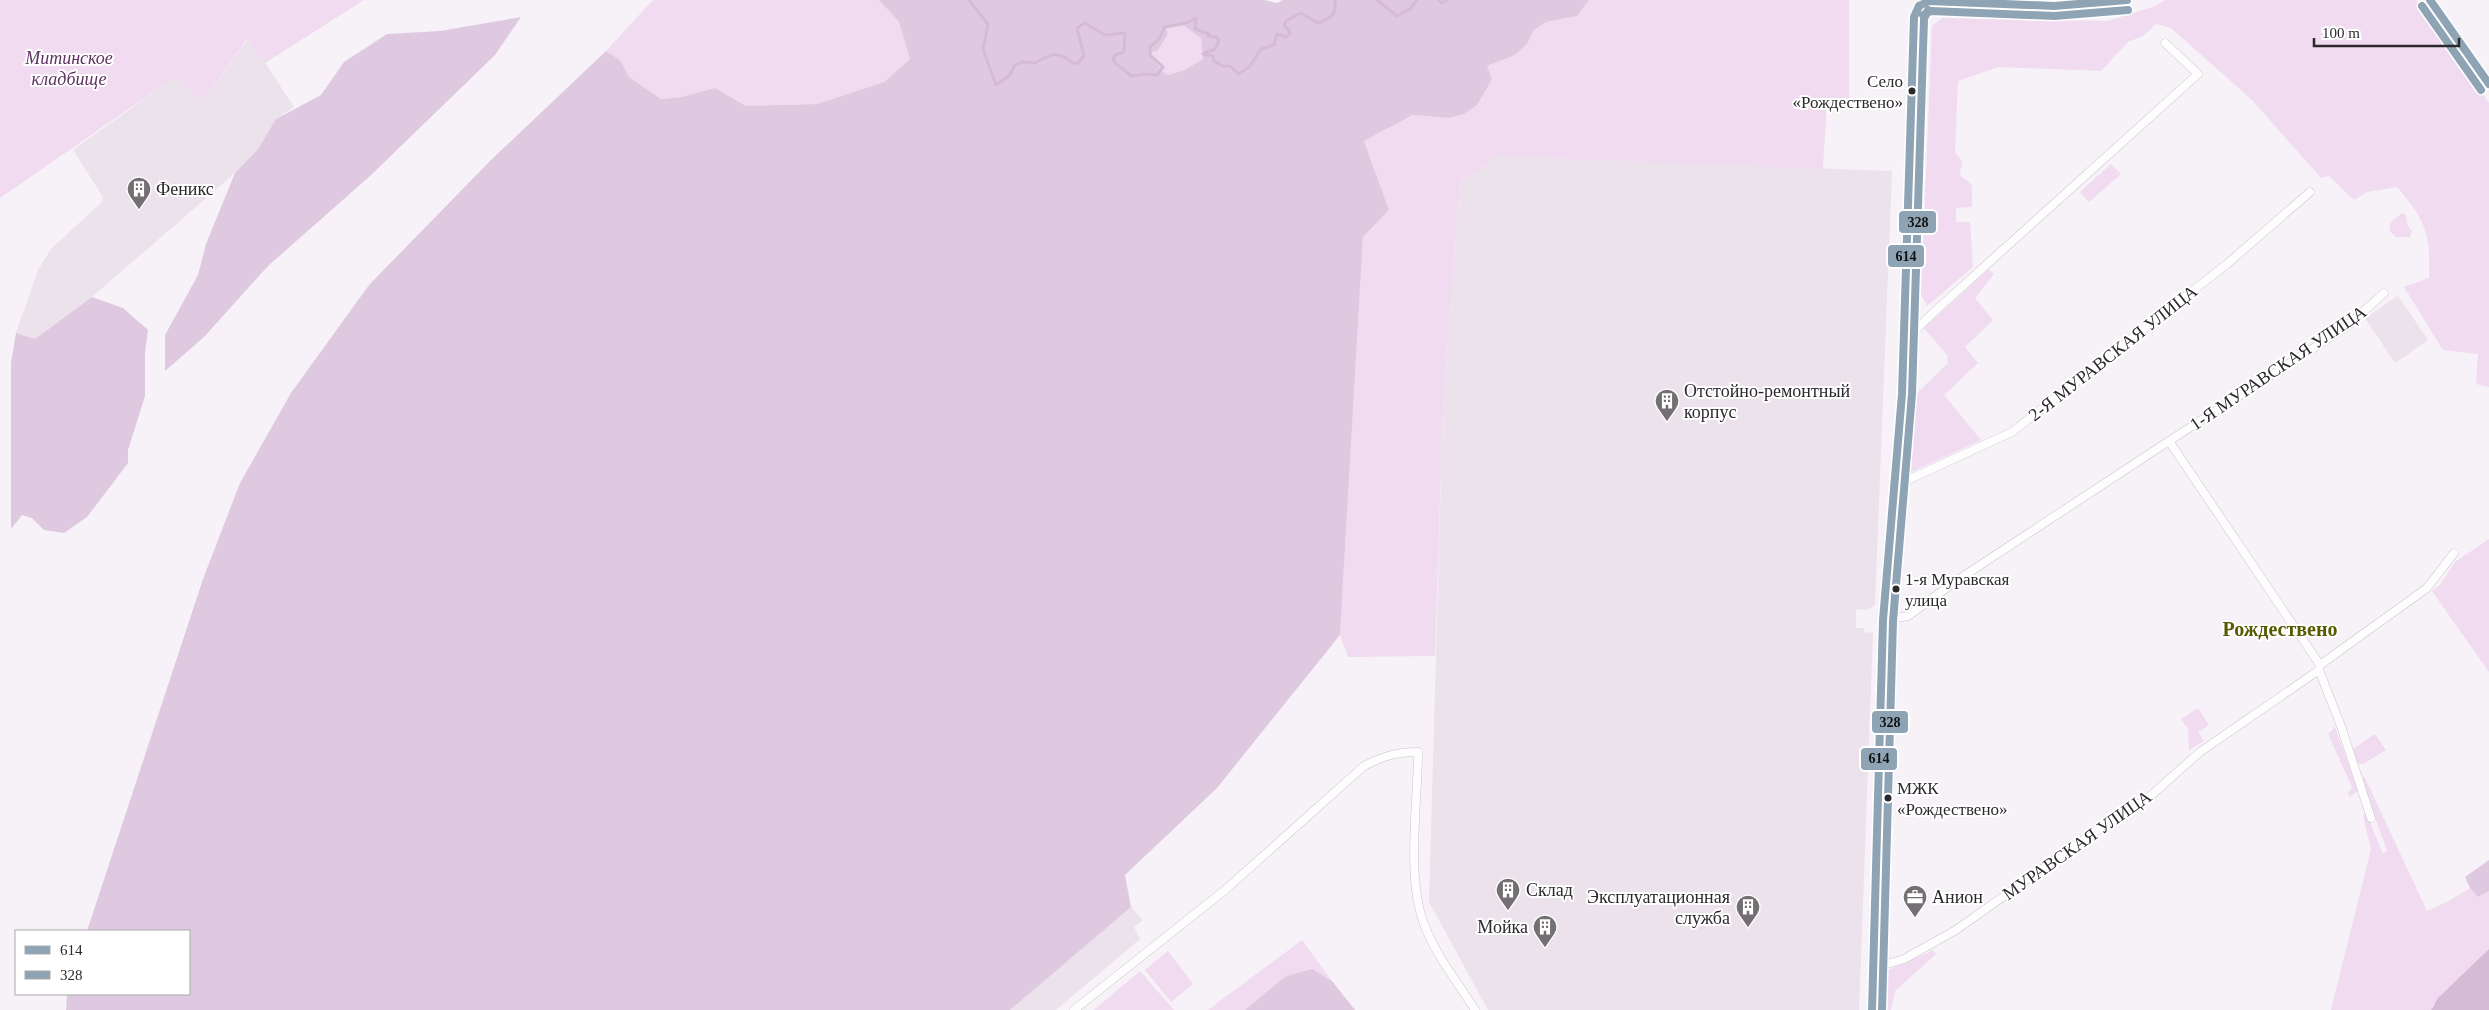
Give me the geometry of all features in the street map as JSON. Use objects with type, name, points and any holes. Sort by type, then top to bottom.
[{"type":"street","points":[[1872,1010],[1883,620],[1895,483],[1903,348],[1914,17],[1919,6],[1930,1],[2058,7],[2097,6],[2127,0]]},
{"type":"street","points":[[2430,0],[2489,84]]},
{"type":"street","points":[[1903,348],[1907,338],[1934,312],[2198,74],[2165,43]]},
{"type":"street","name":"2-Я МУРАВСКАЯ УЛИЦА","points":[[1895,483],[2012,432],[2227,264],[2310,192]]},
{"type":"street","name":"1-Я МУРАВСКАЯ УЛИЦА","points":[[1883,620],[1908,616],[1956,581],[2346,327],[2384,293]]},
{"type":"street","points":[[2169,441],[2319,667],[2341,726],[2371,818]]},
{"type":"street","points":[[2319,667],[2427,588],[2454,554]]},
{"type":"street","name":"МУРАВСКАЯ УЛИЦА","points":[[1874,968],[1904,959],[1956,930],[2090,835],[2147,799],[2200,752],[2319,667]]},
{"type":"street","points":[[1074,1010],[1225,890],[1364,766],[1382,757],[1408,752],[1418,752],[1415,868],[1417,901],[1425,925],[1475,1010]]},
{"type":"shaded area","points":[[879,0],[1264,0],[1277,3],[1283,0],[1589,0],[1577,16],[1546,22],[1534,30],[1527,44],[1515,55],[1487,66],[1492,79],[1477,105],[1464,114],[1449,118],[1413,115],[1364,141],[1389,210],[1363,237],[1340,635],[1217,788],[1125,875],[1131,907],[1010,1010],[66,1010],[67,995],[190,995],[190,930],[87,930],[203,579],[240,483],[291,393],[369,285],[491,160],[606,51],[620,60],[629,77],[661,99],[682,97],[715,88],[746,106],[817,104],[884,82],[910,59],[899,22]],"holes":[[[1181,24],[1201,38],[1203,59],[1184,70],[1168,75],[1163,72],[1149,53],[1157,51],[1168,34],[1165,27]]]},
{"type":"shaded area","points":[[521,17],[495,55],[370,176],[268,266],[204,337],[165,371],[165,335],[198,275],[206,244],[235,173],[258,149],[276,119],[321,95],[344,62],[387,34],[440,31]]},
{"type":"shaded area","points":[[249,38],[294,107],[276,119],[258,149],[235,173],[92,297],[35,339],[16,333],[38,270],[51,249],[101,203],[103,197],[73,150],[175,77],[203,101]]},
{"type":"shaded area","points":[[1499,156],[1892,171],[1875,605],[1867,610],[1856,609],[1856,628],[1864,628],[1864,632],[1873,633],[1859,1010],[1488,1010],[1429,902],[1443,407],[1460,182]]},
{"type":"shaded area","points":[[2398,296],[2428,340],[2395,363],[2365,318]]},
{"type":"shaded area","points":[[92,297],[123,308],[148,330],[145,353],[145,396],[128,450],[128,463],[87,517],[64,533],[44,530],[32,518],[22,515],[11,529],[11,363],[16,333],[35,339]]},
{"type":"shaded area","points":[[2489,860],[2489,891],[2478,897],[2470,888],[2465,877]]},
{"type":"shaded area","points":[[1131,907],[1143,920],[1134,927],[1140,939],[1056,1010],[1010,1010]]},
{"type":"shaded area","points":[[2489,949],[2489,1010],[2431,1010],[2438,998]]},
{"type":"shaded area","points":[[1312,969],[1332,981],[1355,1010],[1245,1010],[1286,976]]},
{"type":"green space","name":"Митинское кладбище","points":[[0,0],[364,0],[265,63],[248,38],[203,101],[175,77],[0,198]]},
{"type":"green space","points":[[653,0],[879,0],[899,22],[910,59],[884,82],[817,104],[746,106],[715,88],[682,97],[661,99],[629,77],[620,60],[606,51]]},
{"type":"green space","points":[[1589,0],[1849,0],[1849,98],[1827,98],[1823,169],[1499,156],[1460,182],[1443,407],[1435,656],[1348,657],[1340,635],[1363,237],[1389,210],[1364,141],[1414,115],[1449,118],[1464,114],[1477,105],[1486,66],[1515,55],[1527,44],[1534,30],[1546,22],[1577,16]]},
{"type":"green space","points":[[2165,0],[2416,0],[2489,103],[2489,387],[2476,384],[2478,354],[2443,350],[2404,287],[2429,278],[2429,250],[2425,229],[2415,209],[2397,187],[2367,192],[2354,200],[2329,176],[2321,178],[2252,100],[2171,28],[2156,24],[2143,36],[2128,42],[2101,71],[1998,67],[1958,81],[1955,152],[1962,161],[1960,175],[1972,185],[1972,207],[1956,208],[1956,222],[1970,222],[1973,267],[1927,306],[1921,295],[1932,26],[1942,18],[2107,21],[2153,7]]},
{"type":"green space","points":[[1181,24],[1201,38],[1203,59],[1184,70],[1168,75],[1163,72],[1149,53],[1157,51],[1165,27]]},
{"type":"green space","points":[[2111,164],[2121,174],[2089,202],[2080,192]]},
{"type":"green space","points":[[2402,213],[2406,215],[2408,225],[2412,231],[2410,237],[2396,237],[2389,230],[2391,222]]},
{"type":"green space","points":[[1989,269],[1994,274],[1975,298],[1993,320],[1965,347],[1978,363],[1944,395],[1981,440],[1905,475],[1913,401],[1919,391],[1948,363],[1947,355],[1924,328]]},
{"type":"green space","points":[[2489,539],[2489,672],[2432,591],[2440,585],[2455,562]]},
{"type":"green space","points":[[2198,708],[2209,725],[2198,732],[2204,741],[2189,750],[2188,729],[2181,719]]},
{"type":"green space","points":[[2335,727],[2358,791],[2350,797],[2348,793],[2352,787],[2328,734]]},
{"type":"green space","points":[[2375,734],[2386,750],[2363,764],[2357,763],[2353,749]]},
{"type":"green space","points":[[2364,776],[2427,911],[2449,901],[2470,888],[2478,897],[2489,891],[2489,949],[2432,1006],[2431,1010],[2331,1010],[2371,849],[2363,816],[2366,813],[2383,854],[2387,851],[2362,780]]},
{"type":"green space","points":[[1302,940],[1332,981],[1312,969],[1286,976],[1245,1010],[1208,1010]]},
{"type":"green space","points":[[1933,950],[1936,954],[1895,991],[1891,1010],[1881,1010],[1882,975],[1894,967]]},
{"type":"green space","points":[[1168,951],[1193,984],[1171,1002],[1145,970]]},
{"type":"green space","points":[[1140,971],[1174,1010],[1094,1010]]},
{"type":"waterway","points":[[969,0],[988,24],[983,49],[996,85],[1009,76],[1015,65],[1022,62],[1035,63],[1045,57],[1058,55],[1073,63],[1078,63],[1084,56],[1077,28],[1085,23],[1105,35],[1125,33],[1124,52],[1115,55],[1113,59],[1115,63],[1131,76],[1157,75],[1163,67],[1150,55],[1150,47],[1159,39],[1165,27],[1186,23],[1196,18],[1195,29],[1209,34],[1208,36],[1217,37],[1219,41],[1215,49],[1203,54],[1213,56],[1214,61],[1223,66],[1230,66],[1239,74],[1250,66],[1261,49],[1274,45],[1277,34],[1286,37],[1289,35],[1290,32],[1284,25],[1286,21],[1301,13],[1318,23],[1323,21],[1334,13],[1335,0]]},
{"type":"waterway","points":[[1377,0],[1397,16],[1410,9],[1417,0]]},
{"type":"waterway","points":[[1439,0],[1442,3],[1448,0]]},
{"type":"transit line","name":"614","points":[[1919,6],[1929,1],[2054,6],[2127,0]]},
{"type":"transit line","name":"614","points":[[2430,0],[2489,84]]},
{"type":"transit line","name":"614","points":[[1872,1010],[1883,620],[1902,394],[1914,17],[1919,6]]},
{"type":"transit line","name":"328","points":[[2422,6],[2481,90]]},
{"type":"transit line","name":"328","points":[[1882,1010],[1893,621],[1912,394],[1924,19],[1928,10]]},
{"type":"transit line","name":"328","points":[[1923,15],[1931,11],[2054,16],[2128,10]]},
{"type":"place","name":"Село «Рождествено»","points":[[1912,91]]},
{"type":"place","name":"Феникс","points":[[139,210]]},
{"type":"place","name":"Отстойно-ремонтный корпус","points":[[1667,422]]},
{"type":"place","name":"1-я Муравская улица","points":[[1896,589]]},
{"type":"place","name":"МЖК «Рождествено»","points":[[1888,798]]},
{"type":"place","name":"Склад","points":[[1508,911]]},
{"type":"place","name":"Анион","points":[[1915,918]]},
{"type":"place","name":"Эксплуатационная служба","points":[[1748,928]]},
{"type":"place","name":"Мойка","points":[[1545,948]]},
{"type":"district","name":"Рождествено","points":[[2280,629]]}]
